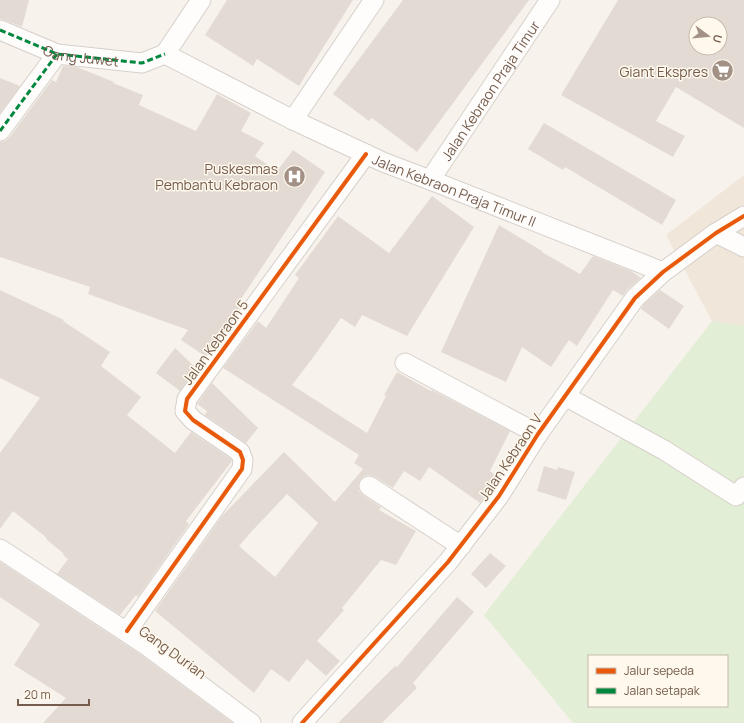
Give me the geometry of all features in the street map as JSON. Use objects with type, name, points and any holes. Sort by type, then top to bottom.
[{"type":"street","points":[[165,54],[200,0]]},
{"type":"street","points":[[293,120],[374,0]]},
{"type":"street","name":"Jalan Kebraon Praja Timur","points":[[430,180],[550,0]]},
{"type":"street","name":"Gang Juwet","points":[[0,30],[57,54],[142,64],[165,54]]},
{"type":"street","points":[[0,131],[57,54]]},
{"type":"street","name":"Jalan Kebraon Praja Timur II","points":[[165,54],[293,120],[383,162],[663,272]]},
{"type":"street","name":"Jalan Kebraon 5","points":[[127,632],[242,469],[243,460],[240,452],[193,420],[185,411],[187,399],[366,154]]},
{"type":"street","name":"Jalan Kebraon V","points":[[302,723],[461,546],[499,496],[538,434],[635,298],[663,272],[716,233],[744,216]]},
{"type":"street","points":[[716,233],[744,247]]},
{"type":"street","points":[[405,363],[538,434]]},
{"type":"street","points":[[565,396],[664,450],[736,496],[744,487]]},
{"type":"street","points":[[368,486],[461,546]]},
{"type":"street","name":"Gang Durian","points":[[0,549],[146,645],[251,723]]},
{"type":"shaded area","points":[[744,175],[744,326],[712,321],[666,235]]},
{"type":"green space","points":[[712,321],[744,326],[744,723],[573,723],[484,615]]},
{"type":"building","points":[[0,0],[29,0],[22,27],[0,19]]},
{"type":"building","points":[[227,0],[353,0],[299,86],[257,59],[253,66],[205,35]]},
{"type":"building","points":[[403,0],[529,0],[417,152],[372,118],[369,121],[333,94]]},
{"type":"building","points":[[618,0],[744,0],[744,128],[676,87],[656,121],[685,136],[673,157],[561,95]]},
{"type":"building","points":[[63,66],[77,67],[143,95],[139,105],[196,131],[217,94],[251,113],[241,131],[264,143],[255,156],[277,171],[293,150],[325,172],[237,305],[240,307],[205,356],[181,340],[188,330],[88,294],[90,287],[0,257],[0,142],[9,138],[52,80],[56,82]]},
{"type":"building","points":[[0,78],[20,86],[0,113]]},
{"type":"building","points":[[544,123],[676,200],[662,225],[565,167],[563,170],[528,149]]},
{"type":"building","points":[[432,196],[474,227],[407,336],[362,315],[355,327],[341,318],[292,385],[367,433],[386,396],[384,395],[397,372],[510,431],[490,471],[498,477],[480,503],[429,467],[420,481],[404,471],[393,488],[375,477],[369,475],[364,476],[358,485],[359,491],[381,507],[379,510],[416,531],[396,565],[381,560],[342,608],[344,610],[317,641],[340,661],[326,676],[307,659],[289,682],[271,669],[254,693],[155,611],[222,516],[284,452],[335,502],[363,469],[354,463],[359,455],[223,368],[258,321],[266,328],[299,278],[295,275],[338,216],[389,253]],"holes":[[[287,494],[318,523],[275,577],[239,546]]]},
{"type":"building","points":[[499,225],[580,274],[593,256],[631,271],[641,278],[627,290],[623,296],[613,290],[577,346],[569,340],[551,367],[522,347],[506,382],[441,352]]},
{"type":"building","points":[[0,290],[64,320],[63,321],[110,352],[101,366],[141,397],[127,415],[175,453],[191,432],[232,461],[186,521],[189,524],[138,597],[136,595],[120,615],[57,574],[68,559],[46,539],[47,538],[13,511],[0,529],[0,453],[40,398],[0,378]]},
{"type":"building","points":[[660,290],[684,306],[669,329],[641,309],[643,305]]},
{"type":"building","points":[[175,348],[196,368],[180,391],[156,373]]},
{"type":"building","points":[[212,383],[258,428],[246,443],[205,415],[207,411],[197,404]]},
{"type":"building","points":[[544,466],[557,470],[558,467],[575,472],[566,500],[537,491]]},
{"type":"building","points":[[490,553],[506,566],[486,588],[471,574]]},
{"type":"building","points":[[0,562],[140,654],[233,723],[43,723],[66,698],[14,665],[40,624],[0,597]]},
{"type":"building","points":[[457,597],[474,612],[413,683],[417,688],[382,723],[338,723],[395,666],[397,667]]},
{"type":"marked path","points":[[0,30],[57,54],[142,63],[165,54]]},
{"type":"marked path","points":[[0,131],[57,54]]},
{"type":"cycle path","points":[[127,631],[242,469],[243,460],[240,452],[193,420],[185,411],[187,399],[366,154]]},
{"type":"cycle path","points":[[302,723],[448,562],[499,496],[538,434],[635,298],[663,272],[716,233],[744,216]]},
{"type":"place","name":"Giant Ekspres","points":[[723,71]]},
{"type":"place","name":"Puskesmas Pembantu Kebraon","points":[[294,176]]}]
